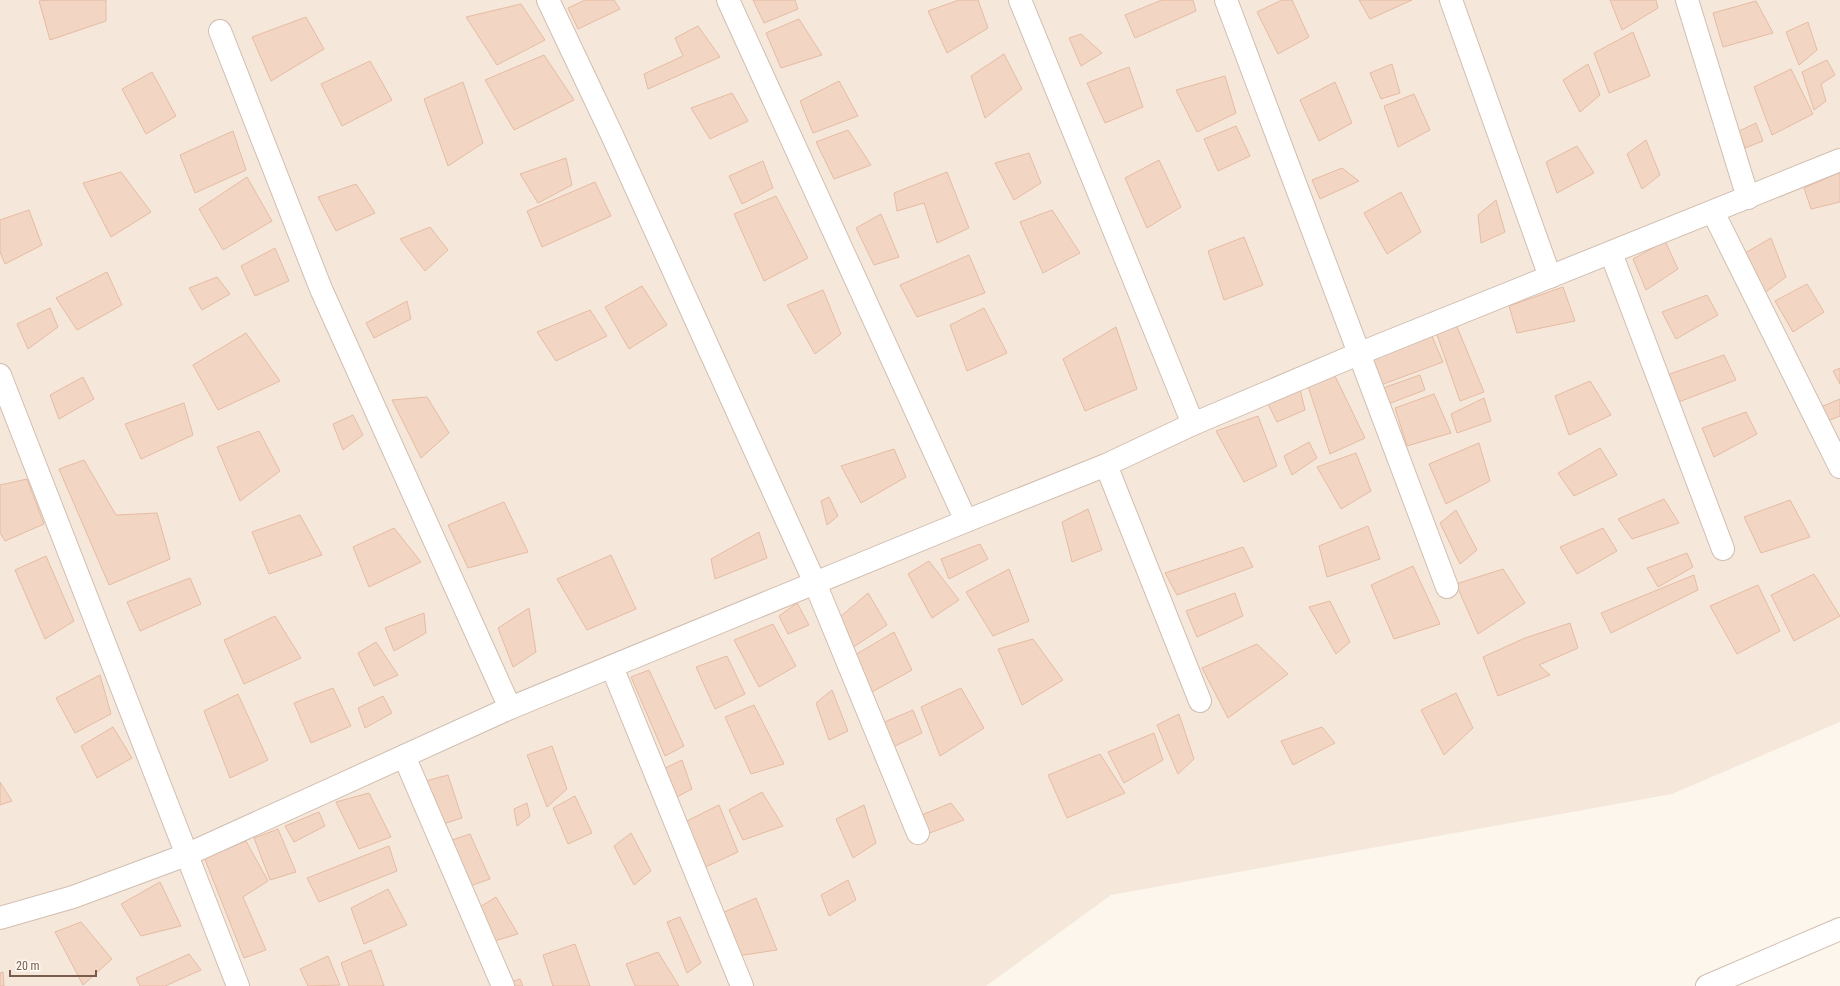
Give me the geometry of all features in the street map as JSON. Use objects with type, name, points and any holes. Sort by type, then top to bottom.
[{"type":"street","points":[[548,0],[615,142],[815,583],[918,833]]},
{"type":"street","points":[[728,0],[966,521]]},
{"type":"street","points":[[1020,0],[1193,424]]},
{"type":"street","points":[[1226,0],[1447,587]]},
{"type":"street","points":[[1451,0],[1550,277]]},
{"type":"street","points":[[1687,0],[1748,198]]},
{"type":"street","points":[[220,31],[321,289],[510,708]]},
{"type":"street","points":[[0,918],[72,897],[186,855],[510,708],[966,521],[1106,466],[1193,424],[1358,354],[1840,160]]},
{"type":"street","points":[[1713,212],[1840,467]]},
{"type":"street","points":[[1611,253],[1724,549]]},
{"type":"street","points":[[0,375],[238,986]]},
{"type":"street","points":[[1106,466],[1200,701]]},
{"type":"street","points":[[612,666],[742,986]]},
{"type":"street","points":[[404,756],[504,986]]},
{"type":"street","points":[[1707,986],[1840,929]]},
{"type":"shaded area","points":[[0,0],[1840,0],[1840,722],[1672,794],[1111,895],[986,986],[0,986]]},
{"type":"building","points":[[106,0],[106,21],[50,40],[39,1]]},
{"type":"building","points":[[585,0],[614,0],[620,9],[578,29],[568,8]]},
{"type":"building","points":[[753,0],[795,0],[798,9],[764,23]]},
{"type":"building","points":[[959,0],[978,0],[988,28],[947,53],[928,11]]},
{"type":"building","points":[[1162,0],[1193,0],[1196,11],[1135,38],[1125,15]]},
{"type":"building","points":[[1282,0],[1292,0],[1309,37],[1278,54],[1257,12]]},
{"type":"building","points":[[1359,0],[1412,0],[1370,19]]},
{"type":"building","points":[[1610,0],[1656,0],[1658,8],[1622,30]]},
{"type":"building","points":[[1756,1],[1773,33],[1723,47],[1713,13]]},
{"type":"building","points":[[521,4],[545,40],[497,65],[466,17]]},
{"type":"building","points":[[306,17],[324,49],[271,81],[252,37]]},
{"type":"building","points":[[799,19],[822,55],[781,68],[766,33]]},
{"type":"building","points":[[1808,22],[1817,50],[1799,65],[1786,32]]},
{"type":"building","points":[[698,26],[720,57],[648,89],[644,74],[683,56],[675,38]]},
{"type":"building","points":[[1633,32],[1650,76],[1609,93],[1594,53]]},
{"type":"building","points":[[1081,34],[1102,53],[1081,66],[1069,38]]},
{"type":"building","points":[[1004,54],[1022,89],[985,118],[971,76]]},
{"type":"building","points":[[544,55],[574,100],[514,130],[485,80]]},
{"type":"building","points":[[1827,60],[1835,75],[1821,84],[1826,101],[1814,110],[1802,72]]},
{"type":"building","points":[[370,61],[392,100],[342,126],[321,84]]},
{"type":"building","points":[[1392,64],[1400,93],[1381,99],[1370,73]]},
{"type":"building","points":[[1588,64],[1600,95],[1580,112],[1563,80]]},
{"type":"building","points":[[1129,67],[1143,107],[1105,123],[1087,83]]},
{"type":"building","points":[[1791,69],[1813,114],[1772,135],[1754,87]]},
{"type":"building","points":[[152,72],[176,116],[146,134],[122,89]]},
{"type":"building","points":[[1225,76],[1236,113],[1197,132],[1176,90]]},
{"type":"building","points":[[839,81],[858,116],[813,133],[800,101]]},
{"type":"building","points":[[463,82],[483,143],[448,166],[424,99]]},
{"type":"building","points":[[1335,82],[1352,123],[1319,141],[1300,100]]},
{"type":"building","points":[[732,93],[748,121],[710,139],[691,108]]},
{"type":"building","points":[[1414,94],[1430,130],[1398,147],[1384,106]]},
{"type":"building","points":[[1756,123],[1763,141],[1745,148],[1739,131]]},
{"type":"building","points":[[1236,126],[1250,156],[1218,171],[1204,139]]},
{"type":"building","points":[[848,130],[871,165],[834,179],[816,142]]},
{"type":"building","points":[[233,131],[246,170],[195,193],[180,155]]},
{"type":"building","points":[[1646,140],[1660,175],[1642,189],[1627,154]]},
{"type":"building","points":[[1577,146],[1594,173],[1557,193],[1546,162]]},
{"type":"building","points":[[1029,153],[1041,183],[1014,200],[995,163]]},
{"type":"building","points":[[566,158],[572,185],[538,203],[520,174]]},
{"type":"building","points":[[1159,160],[1181,207],[1147,228],[1125,178]]},
{"type":"building","points":[[763,161],[773,188],[742,204],[729,176]]},
{"type":"building","points":[[1342,168],[1359,181],[1320,199],[1312,180]]},
{"type":"building","points":[[121,172],[151,212],[111,237],[83,183]]},
{"type":"building","points":[[947,172],[969,228],[937,243],[924,203],[897,211],[894,193]]},
{"type":"building","points":[[1840,172],[1840,202],[1811,209],[1804,188]]},
{"type":"building","points":[[247,177],[272,221],[223,250],[199,209]]},
{"type":"building","points":[[595,182],[611,216],[542,247],[527,211]]},
{"type":"building","points":[[356,184],[375,213],[336,231],[318,197]]},
{"type":"building","points":[[1401,192],[1421,232],[1387,254],[1364,213]]},
{"type":"building","points":[[776,196],[808,258],[764,281],[734,214]]},
{"type":"building","points":[[1496,200],[1505,232],[1481,243],[1478,215]]},
{"type":"building","points":[[29,210],[42,245],[5,264],[0,252],[0,220]]},
{"type":"building","points":[[1052,210],[1080,253],[1043,273],[1020,222]]},
{"type":"building","points":[[881,214],[899,257],[874,265],[856,228]]},
{"type":"building","points":[[430,227],[448,250],[425,271],[400,239]]},
{"type":"building","points":[[1244,237],[1263,285],[1224,300],[1208,251]]},
{"type":"building","points":[[1771,238],[1786,277],[1763,294],[1745,253]]},
{"type":"building","points":[[1665,241],[1678,269],[1646,290],[1633,259]]},
{"type":"building","points":[[275,248],[289,281],[255,296],[241,266]]},
{"type":"building","points":[[969,255],[985,293],[917,317],[900,285]]},
{"type":"building","points":[[107,272],[122,305],[77,330],[56,298]]},
{"type":"building","points":[[217,277],[230,294],[202,310],[189,288]]},
{"type":"building","points":[[1807,284],[1824,312],[1793,332],[1775,301]]},
{"type":"building","points":[[642,286],[667,325],[629,349],[605,307]]},
{"type":"building","points":[[1563,287],[1575,321],[1517,333],[1509,306]]},
{"type":"building","points":[[823,290],[841,334],[815,354],[787,305]]},
{"type":"building","points":[[1707,295],[1718,315],[1676,339],[1662,312]]},
{"type":"building","points":[[407,301],[411,319],[374,338],[366,323]]},
{"type":"building","points":[[50,308],[58,327],[28,349],[17,324]]},
{"type":"building","points":[[984,308],[1007,353],[967,371],[950,325]]},
{"type":"building","points":[[590,310],[607,336],[556,361],[537,332]]},
{"type":"building","points":[[1455,322],[1484,392],[1460,401],[1436,332]]},
{"type":"building","points":[[1116,327],[1137,389],[1085,411],[1063,359]]},
{"type":"building","points":[[246,333],[280,381],[218,410],[193,365]]},
{"type":"building","points":[[1431,334],[1443,362],[1378,386],[1369,358]]},
{"type":"building","points":[[1724,355],[1736,380],[1676,403],[1667,375]]},
{"type":"building","points":[[1840,368],[1840,384],[1833,371]]},
{"type":"building","points":[[1334,374],[1365,438],[1330,454],[1308,386]]},
{"type":"building","points":[[1420,375],[1425,390],[1388,404],[1383,388]]},
{"type":"building","points":[[83,377],[94,399],[59,419],[50,395]]},
{"type":"building","points":[[1590,381],[1611,415],[1569,435],[1555,396]]},
{"type":"building","points":[[1300,389],[1305,410],[1277,422],[1268,404]]},
{"type":"building","points":[[1434,394],[1451,433],[1407,446],[1395,408]]},
{"type":"building","points":[[427,397],[449,433],[421,458],[392,400]]},
{"type":"building","points":[[1484,398],[1491,421],[1457,433],[1451,414]]},
{"type":"building","points":[[1840,399],[1840,416],[1825,422],[1816,409]]},
{"type":"building","points":[[184,403],[193,435],[141,459],[125,424]]},
{"type":"building","points":[[1746,412],[1757,434],[1714,457],[1702,428]]},
{"type":"building","points":[[353,415],[363,435],[343,450],[333,424]]},
{"type":"building","points":[[1258,416],[1277,466],[1244,482],[1216,431]]},
{"type":"building","points":[[259,431],[280,471],[240,501],[217,447]]},
{"type":"building","points":[[1309,442],[1317,458],[1292,475],[1284,456]]},
{"type":"building","points":[[1479,443],[1490,481],[1446,504],[1429,464]]},
{"type":"building","points":[[1600,448],[1617,475],[1574,496],[1558,473]]},
{"type":"building","points":[[894,449],[906,477],[861,503],[841,466]]},
{"type":"building","points":[[1356,453],[1371,491],[1341,509],[1317,467]]},
{"type":"building","points":[[84,460],[116,515],[157,513],[170,559],[109,585],[59,469]]},
{"type":"building","points":[[27,479],[44,524],[5,541],[0,533],[0,485]]},
{"type":"building","points":[[829,497],[838,516],[827,525],[821,501]]},
{"type":"building","points":[[1664,499],[1679,523],[1632,539],[1618,519]]},
{"type":"building","points":[[1790,500],[1810,537],[1761,553],[1744,517]]},
{"type":"building","points":[[504,502],[528,552],[468,568],[448,525]]},
{"type":"building","points":[[1088,509],[1102,550],[1072,562],[1062,522]]},
{"type":"building","points":[[1456,510],[1477,550],[1460,564],[1440,523]]},
{"type":"building","points":[[300,515],[322,555],[269,574],[252,532]]},
{"type":"building","points":[[1368,526],[1380,559],[1327,577],[1319,546]]},
{"type":"building","points":[[394,528],[421,562],[369,587],[353,547]]},
{"type":"building","points":[[1603,528],[1617,551],[1577,574],[1560,547]]},
{"type":"building","points":[[759,532],[767,558],[715,579],[711,559]]},
{"type":"building","points":[[980,544],[988,559],[949,579],[941,559]]},
{"type":"building","points":[[1243,547],[1253,567],[1177,595],[1165,573]]},
{"type":"building","points":[[1687,553],[1693,567],[1658,587],[1647,568]]},
{"type":"building","points":[[611,555],[636,609],[587,630],[557,579]]},
{"type":"building","points":[[46,556],[74,621],[45,639],[15,570]]},
{"type":"building","points":[[929,561],[959,600],[932,618],[908,574]]},
{"type":"building","points":[[1413,566],[1440,624],[1394,639],[1371,585]]},
{"type":"building","points":[[1009,569],[1029,621],[993,636],[966,592]]},
{"type":"building","points":[[1503,569],[1525,603],[1478,634],[1456,584]]},
{"type":"building","points":[[1814,574],[1840,616],[1794,641],[1771,595]]},
{"type":"building","points":[[1694,575],[1698,590],[1611,633],[1601,613]]},
{"type":"building","points":[[190,578],[201,604],[140,631],[127,602]]},
{"type":"building","points":[[1758,585],[1780,631],[1737,654],[1710,606]]},
{"type":"building","points":[[868,593],[887,625],[852,648],[840,617]]},
{"type":"building","points":[[1235,593],[1243,616],[1197,637],[1186,611]]},
{"type":"building","points":[[1330,601],[1350,642],[1336,654],[1309,607]]},
{"type":"building","points":[[797,603],[809,625],[788,634],[779,616]]},
{"type":"building","points":[[529,608],[536,652],[513,667],[498,628]]},
{"type":"building","points":[[424,613],[426,633],[394,651],[385,628]]},
{"type":"building","points":[[275,616],[301,658],[244,684],[224,640]]},
{"type":"building","points":[[1570,623],[1578,648],[1539,665],[1550,675],[1498,696],[1483,657],[1525,638]]},
{"type":"building","points":[[773,624],[796,666],[759,687],[734,640]]},
{"type":"building","points":[[894,632],[912,670],[870,693],[855,655]]},
{"type":"building","points":[[1033,639],[1063,680],[1022,705],[998,649]]},
{"type":"building","points":[[376,642],[398,675],[374,686],[358,653]]},
{"type":"building","points":[[1257,644],[1288,674],[1228,718],[1202,668]]},
{"type":"building","points":[[727,656],[745,694],[715,709],[696,667]]},
{"type":"building","points":[[649,670],[684,746],[665,756],[631,677]]},
{"type":"building","points":[[100,675],[111,714],[75,733],[56,698]]},
{"type":"building","points":[[333,688],[351,726],[311,743],[294,703]]},
{"type":"building","points":[[961,688],[984,728],[940,756],[921,707]]},
{"type":"building","points":[[832,690],[848,731],[829,740],[816,703]]},
{"type":"building","points":[[1456,693],[1473,728],[1444,755],[1421,710]]},
{"type":"building","points":[[238,694],[268,760],[230,778],[204,711]]},
{"type":"building","points":[[383,696],[392,713],[365,728],[358,708]]},
{"type":"building","points":[[754,705],[784,764],[751,774],[725,717]]},
{"type":"building","points":[[913,710],[922,733],[889,749],[882,723]]},
{"type":"building","points":[[1179,714],[1194,759],[1178,774],[1157,725]]},
{"type":"building","points":[[113,727],[132,758],[97,778],[81,746]]},
{"type":"building","points":[[1322,727],[1335,743],[1293,765],[1281,741]]},
{"type":"building","points":[[1154,733],[1163,760],[1124,783],[1108,752]]},
{"type":"building","points":[[552,746],[567,789],[547,807],[527,755]]},
{"type":"building","points":[[1100,754],[1125,793],[1067,818],[1048,775]]},
{"type":"building","points":[[682,760],[692,789],[673,799],[659,771]]},
{"type":"building","points":[[448,775],[462,818],[440,825],[422,782]]},
{"type":"building","points":[[0,782],[12,801],[0,805]]},
{"type":"building","points":[[762,792],[783,826],[743,840],[729,810]]},
{"type":"building","points":[[369,793],[391,837],[359,849],[336,802]]},
{"type":"building","points":[[575,796],[592,833],[568,844],[553,808]]},
{"type":"building","points":[[527,803],[530,816],[517,826],[514,809]]},
{"type":"building","points":[[951,803],[964,820],[927,834],[919,816]]},
{"type":"building","points":[[719,805],[738,852],[701,869],[681,824]]},
{"type":"building","points":[[864,805],[876,843],[853,858],[836,819]]},
{"type":"building","points":[[319,812],[325,826],[294,842],[285,826]]},
{"type":"building","points":[[278,829],[296,872],[270,880],[254,838]]},
{"type":"building","points":[[631,833],[651,871],[634,885],[614,846]]},
{"type":"building","points":[[470,834],[490,879],[467,887],[449,841]]},
{"type":"building","points":[[246,841],[268,881],[243,897],[266,950],[244,958],[204,857]]},
{"type":"building","points":[[389,846],[397,871],[319,902],[307,878]]},
{"type":"building","points":[[848,880],[856,900],[829,916],[821,895]]},
{"type":"building","points":[[160,882],[181,926],[141,936],[121,904]]},
{"type":"building","points":[[388,889],[407,925],[364,944],[351,908]]},
{"type":"building","points":[[496,897],[518,934],[491,942],[475,910]]},
{"type":"building","points":[[756,898],[777,950],[737,956],[722,913]]},
{"type":"building","points":[[680,917],[701,963],[687,973],[667,922]]},
{"type":"building","points":[[81,922],[112,959],[83,985],[55,932]]},
{"type":"building","points":[[575,944],[590,986],[553,986],[543,955]]},
{"type":"building","points":[[371,950],[384,986],[349,986],[341,963]]},
{"type":"building","points":[[658,952],[679,986],[635,986],[626,964]]},
{"type":"building","points":[[189,954],[201,970],[165,986],[140,986],[136,978]]},
{"type":"building","points":[[328,956],[340,985],[308,986],[300,969]]},
{"type":"building","points":[[3,972],[4,986],[0,986],[0,973]]},
{"type":"building","points":[[520,979],[523,986],[509,986],[508,983]]}]
